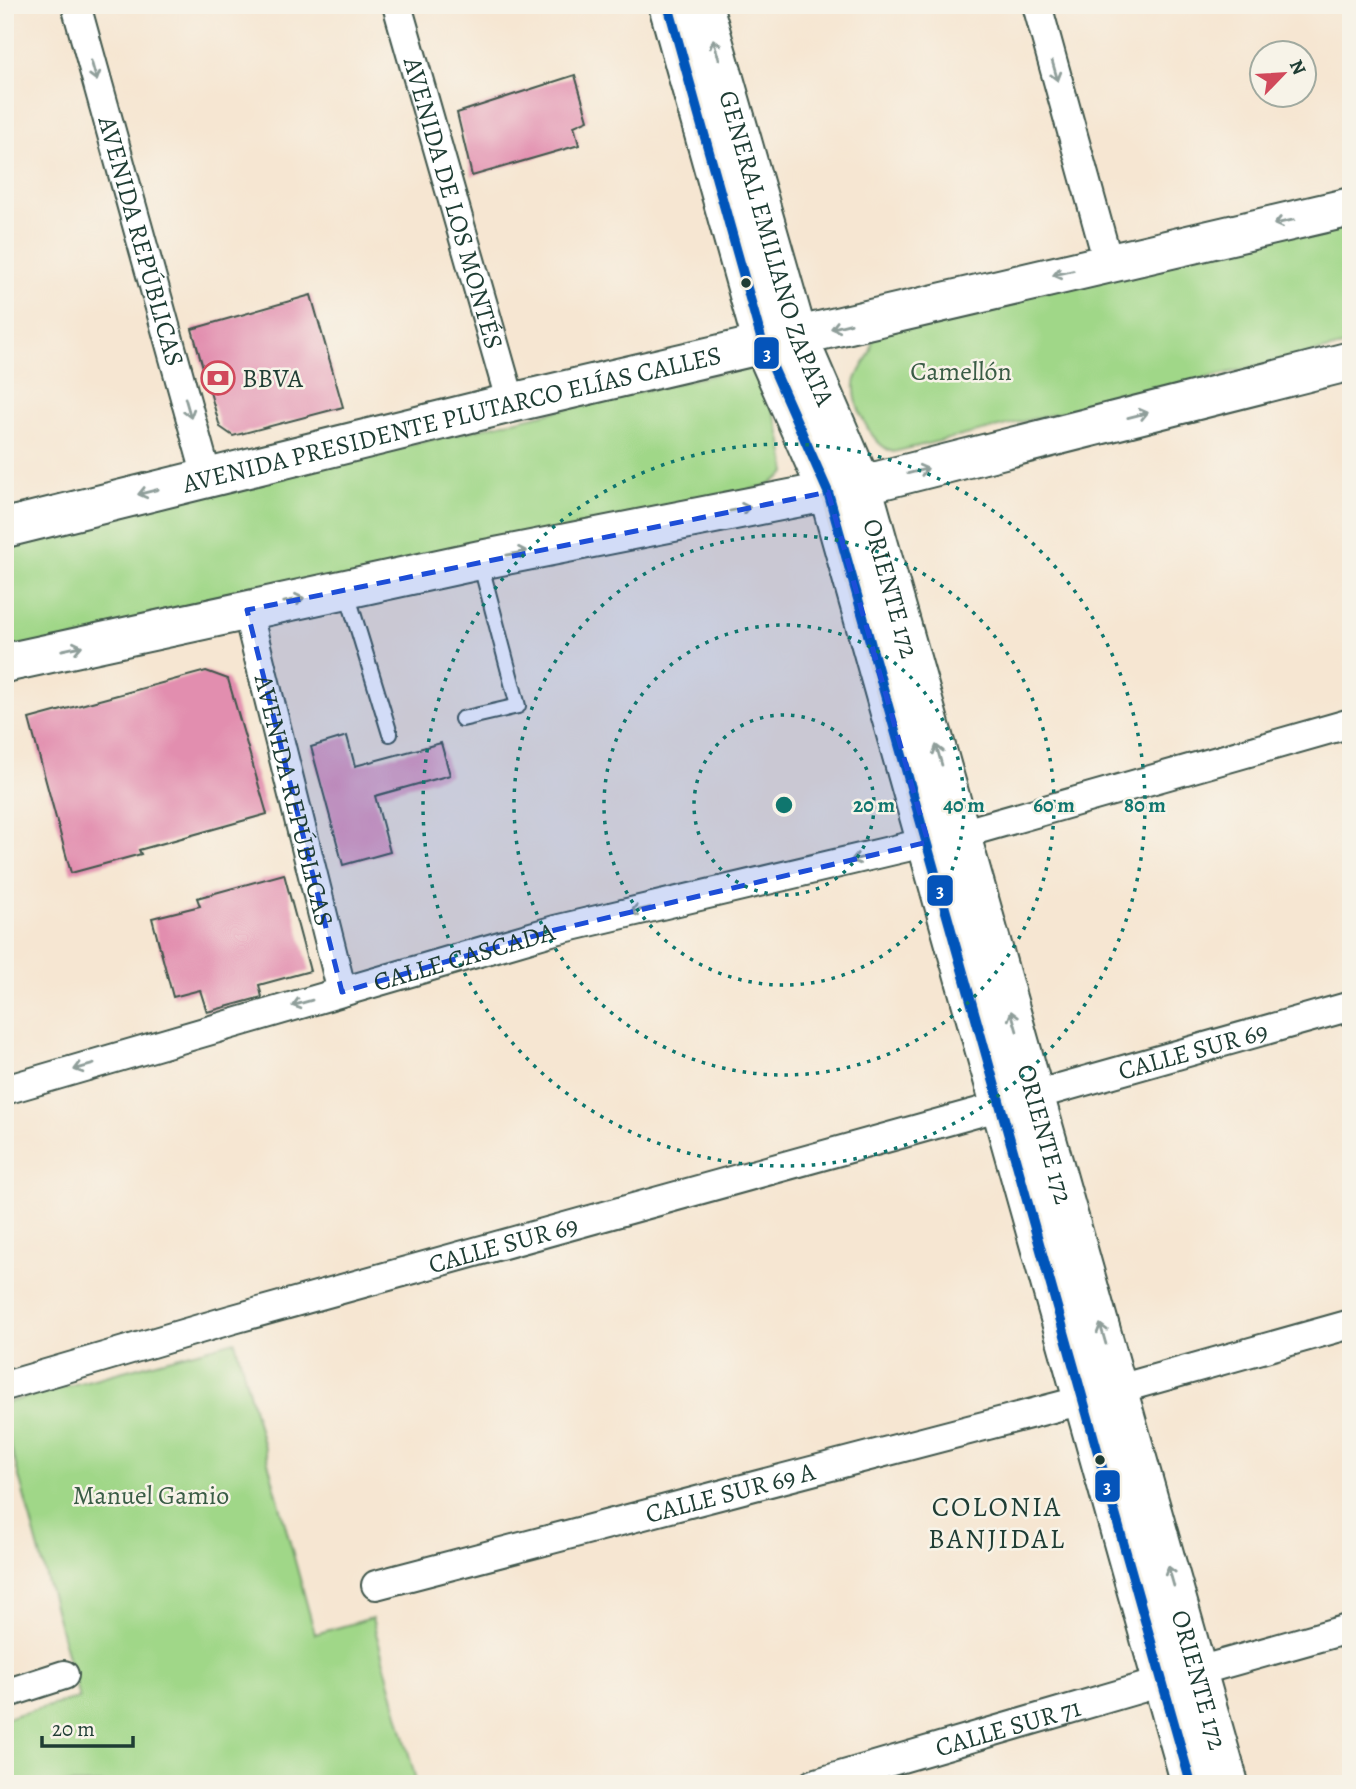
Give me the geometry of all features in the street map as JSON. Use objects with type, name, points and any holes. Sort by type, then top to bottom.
[{"type":"main road","name":"GENERAL EMILIANO ZAPATA","points":[[668,5],[780,341],[845,489]]},
{"type":"main road","name":"GENERAL EMILIANO ZAPATA","points":[[703,5],[780,341]]},
{"type":"main road","name":"AVENIDA PRESIDENTE PLUTARCO ELÍAS CALLES","points":[[5,528],[512,403],[1351,207]]},
{"type":"main road","points":[[5,663],[480,560],[845,489],[1351,361]]},
{"type":"main road","name":"ORIENTE 172","points":[[845,489],[1018,1100],[1119,1389],[1230,1784]]},
{"type":"main road","name":"ORIENTE 172","points":[[1018,1100],[1083,1400],[1191,1784]]},
{"type":"street","name":"AVENIDA REPÚBLICAS","points":[[76,5],[207,477]]},
{"type":"street","name":"AVENIDA DE LOS MONTÉS","points":[[397,5],[512,403]]},
{"type":"street","points":[[1037,5],[1108,262]]},
{"type":"street","name":"AVENIDA REPÚBLICAS","points":[[247,610],[342,992]]},
{"type":"street","name":"CALLE CASCADA","points":[[5,1090],[555,930],[944,838],[1351,723]]},
{"type":"street","name":"CALLE SUR 69","points":[[5,1386],[1351,1006]]},
{"type":"street","points":[[1119,1389],[1351,1324]]},
{"type":"street","name":"CALLE SUR 69 A","points":[[376,1585],[1083,1400]]},
{"type":"street","points":[[1198,1671],[1351,1628]]},
{"type":"street","points":[[5,1694],[64,1675]]},
{"type":"street","name":"CALLE SUR 71","points":[[813,1784],[1162,1682]]},
{"type":"lane","points":[[462,719],[518,706],[480,560]]},
{"type":"lane","points":[[346,589],[390,734]]},
{"type":"highlighted area","points":[[828,492],[928,842],[555,930],[342,992],[247,610]]},
{"type":"green space","name":"Camellón","points":[[1351,216],[1351,344],[893,452],[885,448],[871,433],[860,413],[855,384],[872,345],[873,333]]},
{"type":"green space","points":[[751,366],[775,417],[785,459],[786,473],[767,486],[5,654],[5,538]]},
{"type":"green space","name":"Manuel Gamio","points":[[235,1341],[315,1634],[372,1618],[417,1784],[13,1784],[5,1754],[5,1718],[79,1698],[5,1425],[5,1403]]},
{"type":"building","points":[[575,75],[588,120],[574,126],[579,145],[472,176],[457,113]]},
{"type":"building","points":[[311,295],[343,407],[233,436],[220,427],[192,329]]},
{"type":"building","points":[[206,671],[228,679],[267,814],[139,850],[141,854],[71,873],[29,719]]},
{"type":"building","points":[[347,736],[355,766],[441,743],[450,775],[375,796],[390,852],[343,865],[311,747]]},
{"type":"building","points":[[284,874],[310,971],[259,985],[262,997],[207,1012],[200,990],[173,997],[152,918],[200,906],[197,898]]},
{"type":"transit line","name":"3","points":[[668,5],[763,345],[828,492],[1191,1784]]},
{"type":"place","name":"BBVA","points":[[218,378]]},
{"type":"district","name":"COLONIA BANJIDAL","points":[[997,1523]]}]
